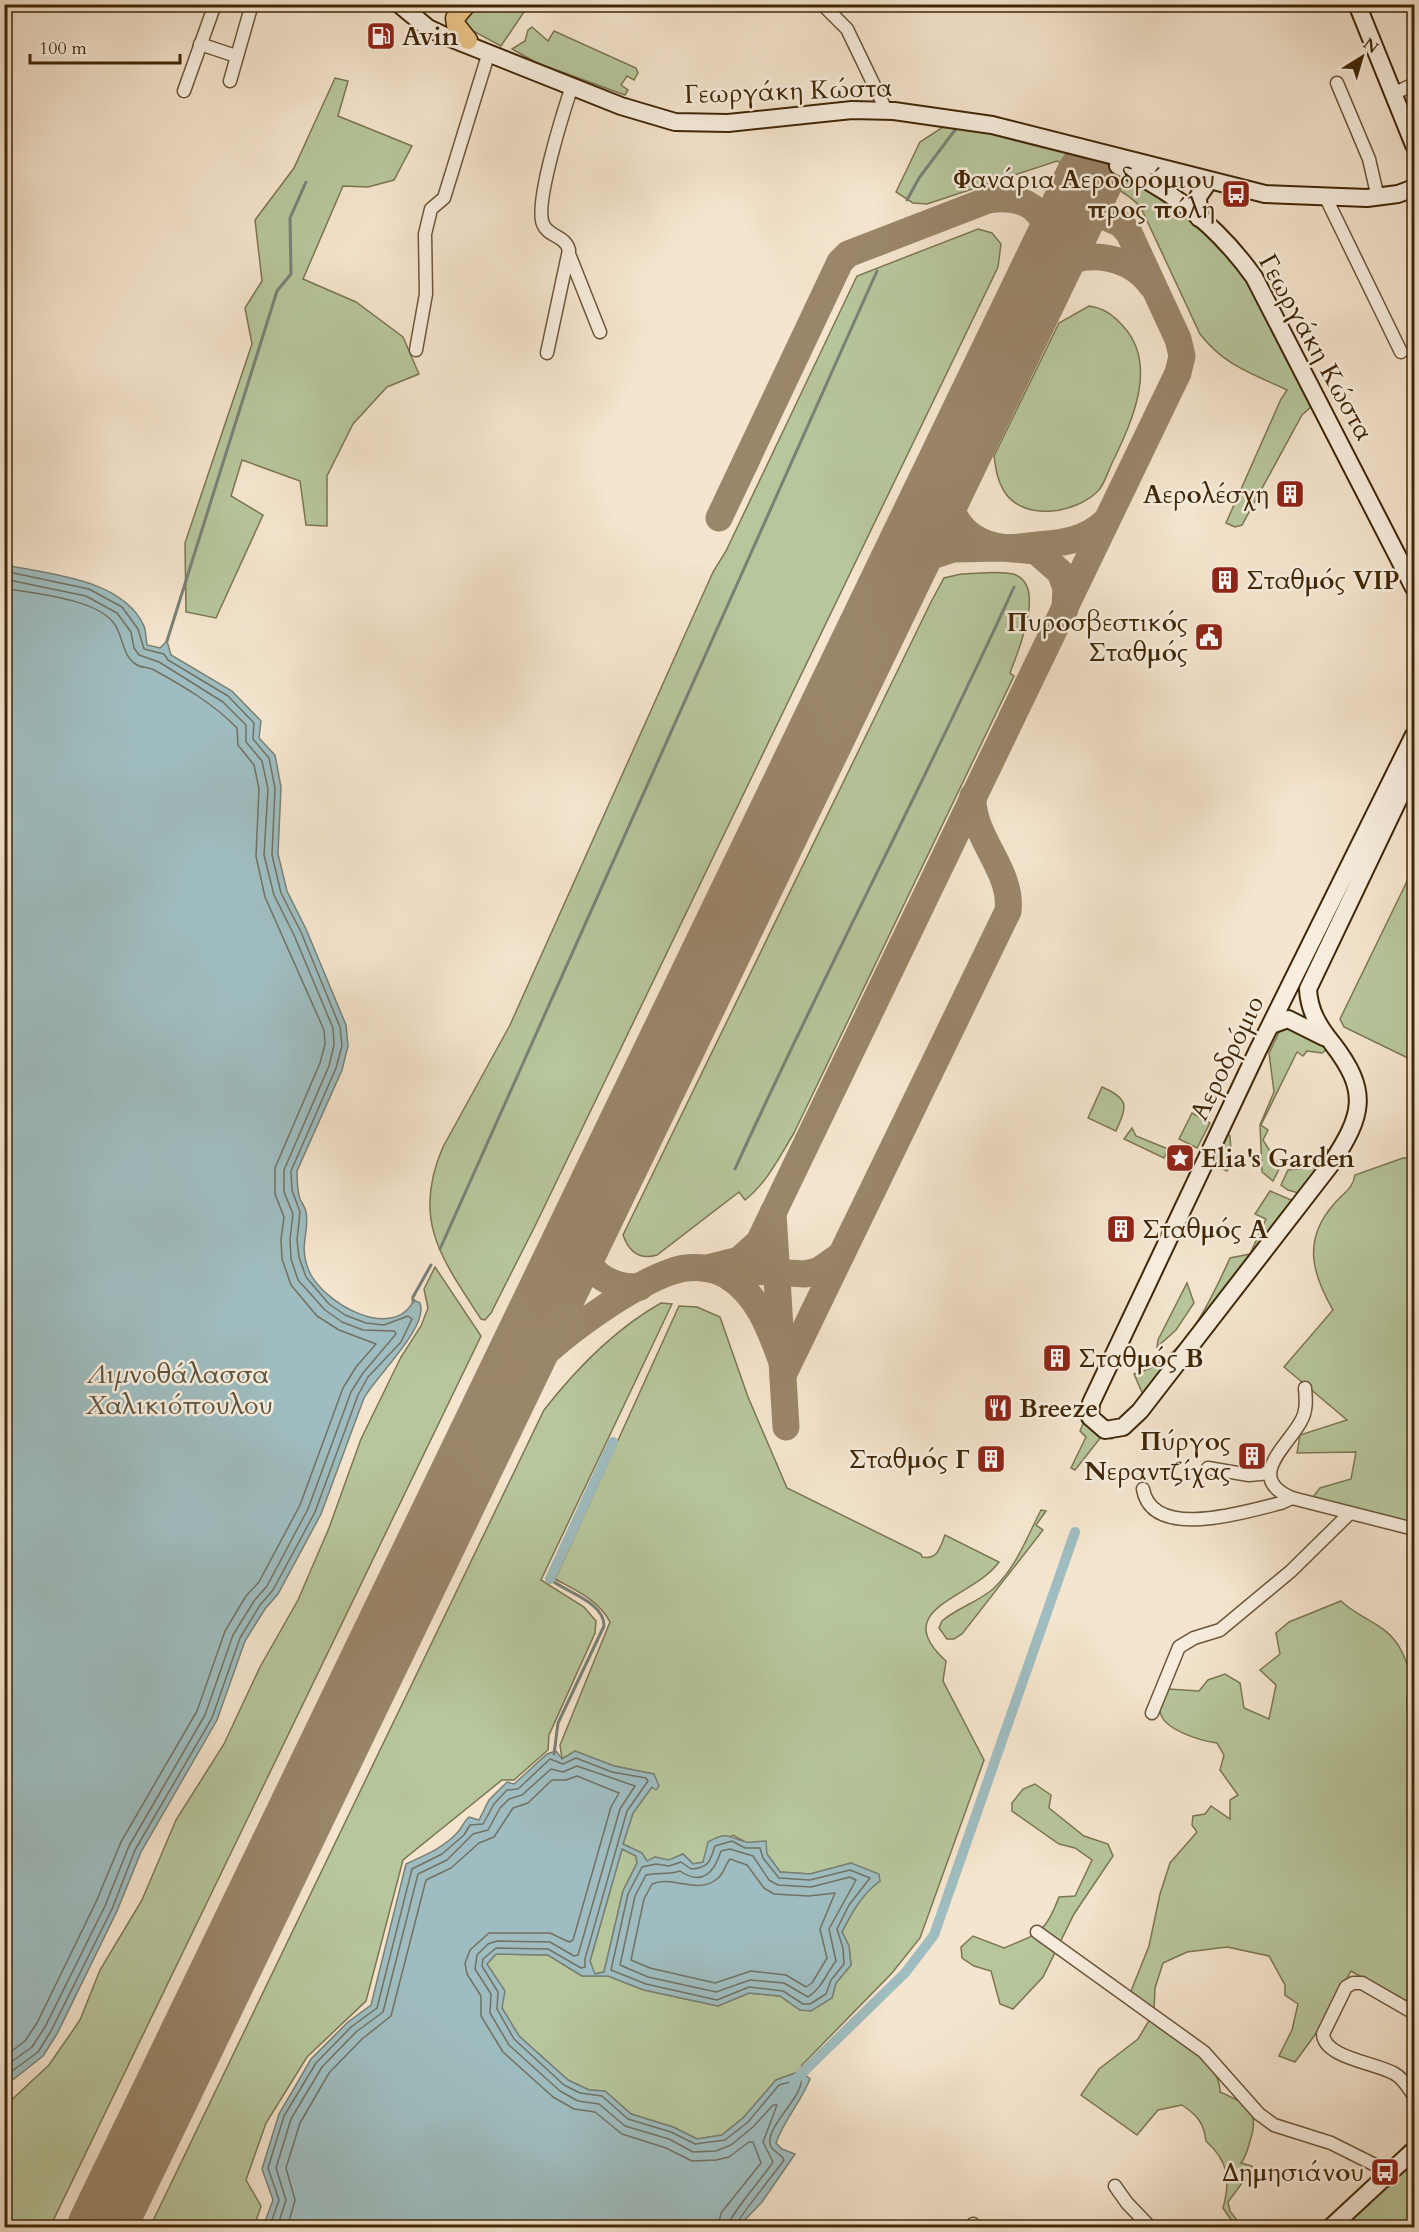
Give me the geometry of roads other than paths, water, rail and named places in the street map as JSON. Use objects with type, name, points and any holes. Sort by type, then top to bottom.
[{"type":"main road","name":"Γεωργάκη Κώστα","points":[[399,4],[428,28],[649,116],[693,124],[886,110],[992,125],[1271,195],[1378,198],[1414,188]]},
{"type":"main road","name":"Γεωργάκη Κώστα","points":[[412,4],[439,24],[480,47]]},
{"type":"main road","points":[[467,4],[455,18],[456,25],[480,47]]},
{"type":"main road","points":[[1357,4],[1414,145]]},
{"type":"main road","name":"Γεωργάκη Κώστα","points":[[1070,145],[1150,181],[1192,211]]},
{"type":"main road","name":"Γεωργάκη Κώστα","points":[[1160,168],[1192,211],[1239,258],[1258,284],[1414,588]]},
{"type":"main road","points":[[1192,211],[1205,180]]},
{"type":"main road","name":"Γεωργάκη Κώστα","points":[[1368,495],[1414,563]]},
{"type":"main road","name":"Αεροδρόμιο","points":[[1414,735],[1271,1025],[1091,1403],[1090,1417],[1105,1430],[1123,1427],[1140,1411],[1343,1146],[1356,1114],[1358,1086],[1354,1074],[1330,1041],[1311,1008],[1308,989],[1414,767]]},
{"type":"main road","points":[[1271,1025],[1288,1019],[1330,1041]]},
{"type":"main road","points":[[1330,2228],[1414,2150]]},
{"type":"street","points":[[184,91],[215,4]]},
{"type":"street","points":[[230,81],[252,4]]},
{"type":"street","points":[[822,4],[847,28],[886,110]]},
{"type":"street","points":[[200,44],[236,56]]},
{"type":"street","points":[[416,350],[426,294],[424,244],[430,212],[444,198],[480,47]]},
{"type":"street","points":[[1337,83],[1369,159],[1378,198]]},
{"type":"street","points":[[1393,94],[1414,84]]},
{"type":"street","points":[[572,86],[554,142],[542,219],[546,229],[565,241],[600,332]]},
{"type":"street","points":[[1326,198],[1401,352]]},
{"type":"street","points":[[547,353],[569,253]]},
{"type":"street","points":[[1305,1388],[1306,1405],[1301,1421],[1277,1454],[1270,1473],[1277,1489],[1292,1498],[1414,1529]]},
{"type":"street","points":[[1208,1468],[1249,1476],[1270,1473]]},
{"type":"street","points":[[1143,1489],[1149,1504],[1165,1516],[1176,1518],[1210,1519],[1281,1503],[1292,1498]]},
{"type":"street","points":[[1152,1713],[1179,1647],[1194,1638],[1220,1630],[1291,1571],[1350,1513]]},
{"type":"street","points":[[1037,1932],[1204,2052],[1259,2114],[1274,2125],[1331,2143],[1389,2172]]},
{"type":"street","points":[[1414,2013],[1362,1983],[1353,1983],[1346,1988],[1323,2034],[1323,2039],[1330,2049],[1395,2073],[1414,2096]]},
{"type":"street","points":[[1115,2186],[1127,2203],[1151,2228]]},
{"type":"water","name":"Λιμνοθάλασσα Χαλικιόπουλου","points":[[5,565],[83,581],[120,598],[134,610],[144,626],[147,645],[160,648],[167,641],[171,655],[232,691],[261,721],[259,738],[275,755],[281,787],[278,854],[287,891],[306,929],[346,1025],[348,1046],[342,1070],[297,1171],[298,1192],[306,1210],[307,1219],[304,1246],[306,1262],[317,1283],[328,1295],[359,1314],[375,1318],[391,1318],[404,1312],[414,1300],[420,1303],[421,1313],[409,1338],[364,1398],[321,1514],[278,1594],[265,1609],[245,1641],[217,1720],[141,1852],[117,1911],[57,2034],[43,2056],[5,2086]]},
{"type":"water","points":[[556,1751],[562,1759],[575,1751],[614,1766],[654,1774],[659,1786],[656,1790],[652,1787],[633,1813],[623,1844],[642,1853],[647,1861],[655,1857],[669,1860],[683,1854],[693,1864],[703,1862],[708,1842],[728,1836],[746,1842],[766,1841],[767,1854],[780,1872],[810,1874],[851,1863],[879,1874],[880,1881],[858,1904],[842,1932],[849,1946],[851,1965],[836,1983],[832,1998],[811,2011],[800,2010],[780,1996],[749,1993],[718,2006],[644,1990],[608,1976],[582,1976],[548,1955],[496,1954],[487,1964],[505,1991],[502,2008],[519,2036],[568,2080],[589,2090],[605,2091],[631,2114],[673,2127],[697,2139],[722,2135],[744,2117],[776,2080],[801,2071],[810,2079],[776,2143],[782,2149],[795,2154],[762,2202],[738,2227],[263,2227],[273,2200],[262,2169],[279,2114],[311,2059],[348,2022],[371,2005],[406,1864],[446,1843],[469,1817],[479,1820],[489,1800],[507,1782],[514,1784],[547,1754]],"holes":[[[622,1849],[636,1856],[637,1863],[623,1891],[604,1972],[595,1974],[590,1961]]]},
{"type":"waterway","points":[[907,200],[919,178],[958,126]]},
{"type":"waterway","points":[[167,641],[277,291],[291,274],[290,218],[306,182]]},
{"type":"waterway","points":[[440,1249],[877,271]]},
{"type":"waterway","points":[[735,1169],[1014,587]]},
{"type":"waterway","points":[[413,1302],[413,1297],[431,1265]]},
{"type":"waterway","points":[[550,1579],[613,1442]]},
{"type":"waterway","points":[[794,2081],[905,1973],[934,1935],[1075,1532]]},
{"type":"waterway","points":[[550,1579],[583,1598],[598,1610],[603,1618],[604,1626],[558,1723],[554,1754]]},
{"type":"place","name":"Avin","points":[[381,36]]},
{"type":"place","name":"Φανάρια Αεροδρόμιου προς πόλη","points":[[1236,194]]},
{"type":"place","name":"Αερολέσχη","points":[[1290,494]]},
{"type":"place","name":"Σταθμός VIP","points":[[1225,580]]},
{"type":"place","name":"Πυροσβεστικός Σταθμός","points":[[1209,637]]},
{"type":"place","name":"Elia's Garden","points":[[1180,1158]]},
{"type":"place","name":"Σταθμός Α","points":[[1121,1229]]},
{"type":"place","name":"Σταθμός B","points":[[1057,1358]]},
{"type":"place","name":"Breeze","points":[[998,1408]]},
{"type":"place","name":"Πύργος Νεραντζίχας","points":[[1252,1456]]},
{"type":"place","name":"Σταθμός Γ","points":[[991,1459]]},
{"type":"place","name":"Δημησιάνου","points":[[1385,2172]]}]
